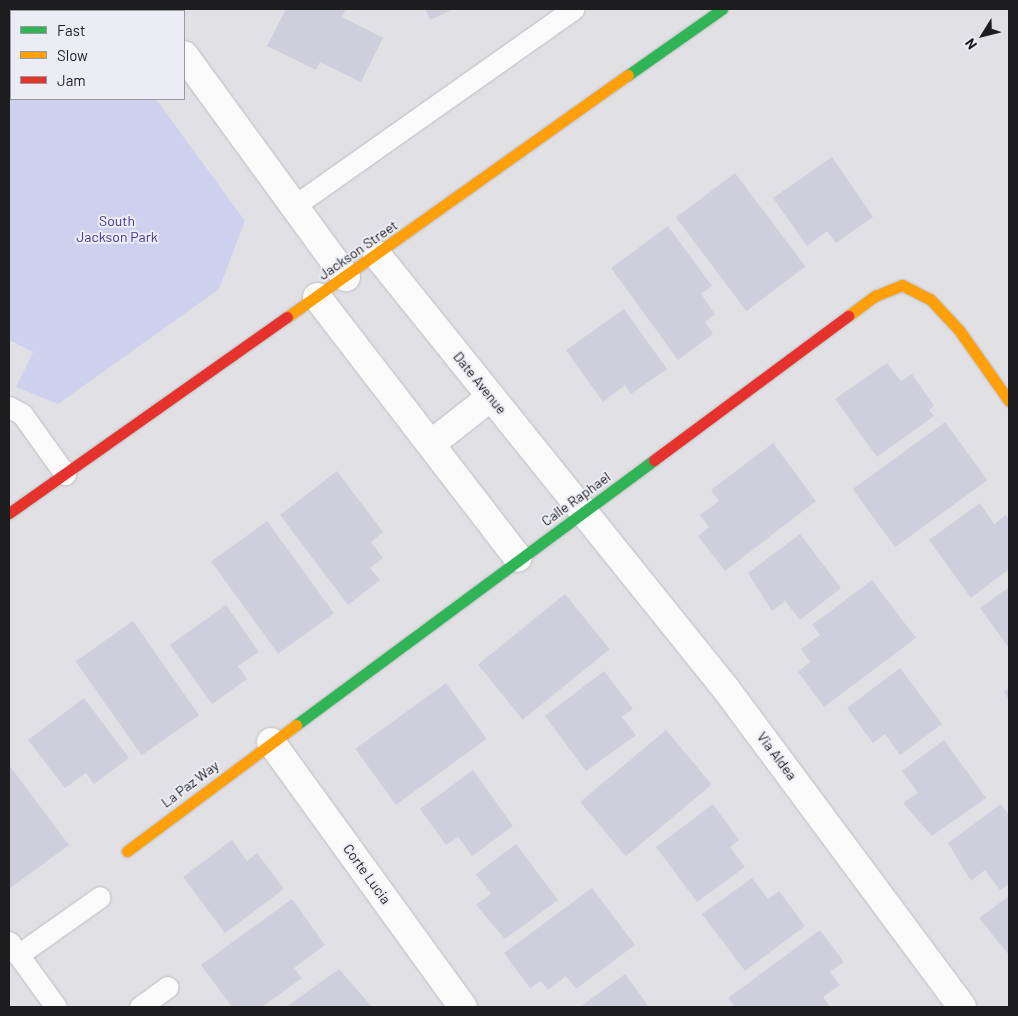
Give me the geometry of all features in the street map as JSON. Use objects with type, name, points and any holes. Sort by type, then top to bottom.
[{"type":"street","name":"Jackson Street","points":[[9,513],[346,277],[722,9]]},
{"type":"street","points":[[185,57],[346,277]]},
{"type":"street","name":"Date Avenue","points":[[376,255],[583,513]]},
{"type":"street","name":"Calle Raphael","points":[[271,742],[518,558],[583,513],[876,296],[902,285],[930,299],[959,330],[1009,401]]},
{"type":"street","points":[[317,297],[518,558]]},
{"type":"street","points":[[431,444],[491,397]]},
{"type":"street","name":"Via Aldea","points":[[583,513],[726,689],[962,1007]]},
{"type":"street","name":"La Paz Way","points":[[127,851],[271,742]]},
{"type":"street","name":"Corte Lucia","points":[[271,742],[463,1007]]},
{"type":"lane","points":[[294,206],[573,9]]},
{"type":"lane","points":[[9,407],[22,414],[65,474]]},
{"type":"lane","points":[[56,1007],[13,948],[100,897]]},
{"type":"lane","points":[[140,1007],[168,987]]},
{"type":"green space","name":"South Jackson Park","points":[[9,9],[51,10],[10,10],[10,100],[157,100],[245,221],[219,289],[58,404],[16,387],[33,352],[9,340]]},
{"type":"building","points":[[286,9],[346,9],[342,17],[383,38],[361,82],[320,62],[316,70],[267,46]]},
{"type":"building","points":[[425,9],[454,9],[430,20]]},
{"type":"building","points":[[832,157],[873,217],[836,243],[827,231],[807,246],[773,198]]},
{"type":"building","points":[[735,173],[805,266],[746,311],[676,218]]},
{"type":"building","points":[[668,226],[712,286],[701,294],[715,314],[705,322],[713,334],[678,360],[611,268]]},
{"type":"building","points":[[624,309],[667,369],[631,394],[625,385],[603,402],[566,350]]},
{"type":"building","points":[[887,363],[901,381],[912,374],[934,406],[929,410],[934,416],[877,457],[835,399]]},
{"type":"building","points":[[945,422],[987,480],[895,547],[853,489]]},
{"type":"building","points":[[773,443],[816,501],[725,571],[698,536],[709,527],[700,515],[719,501],[711,490]]},
{"type":"building","points":[[337,471],[383,532],[371,542],[383,558],[370,568],[380,580],[348,605],[280,515]]},
{"type":"building","points":[[980,503],[994,524],[1006,515],[1009,520],[1009,569],[971,598],[929,540]]},
{"type":"building","points":[[267,521],[334,613],[278,654],[211,562]]},
{"type":"building","points":[[800,534],[841,588],[800,620],[785,601],[772,611],[748,573]]},
{"type":"building","points":[[872,580],[916,638],[824,707],[798,672],[810,662],[801,649],[820,635],[812,625]]},
{"type":"building","points":[[1009,587],[1009,648],[980,608]]},
{"type":"building","points":[[565,594],[610,649],[523,720],[478,664]]},
{"type":"building","points":[[226,605],[259,652],[238,666],[247,679],[212,704],[170,645]]},
{"type":"building","points":[[133,621],[199,715],[142,755],[76,661]]},
{"type":"building","points":[[900,668],[942,724],[900,755],[885,734],[873,743],[847,708]]},
{"type":"building","points":[[604,671],[633,709],[622,717],[636,735],[586,771],[545,716]]},
{"type":"building","points":[[446,683],[487,739],[396,805],[355,749]]},
{"type":"building","points":[[1009,688],[1009,700],[1004,692]]},
{"type":"building","points":[[84,698],[129,758],[94,784],[86,773],[65,788],[28,740]]},
{"type":"building","points":[[666,730],[712,784],[626,856],[580,802]]},
{"type":"building","points":[[944,740],[986,798],[932,836],[903,803],[918,793],[902,771]]},
{"type":"building","points":[[9,765],[69,845],[9,889]]},
{"type":"building","points":[[473,770],[513,826],[472,856],[458,837],[446,845],[420,809]]},
{"type":"building","points":[[713,804],[739,840],[730,847],[745,867],[697,902],[656,847]]},
{"type":"building","points":[[1001,804],[1009,815],[1009,884],[1000,890],[985,870],[971,881],[948,843]]},
{"type":"building","points":[[232,840],[247,861],[257,853],[284,889],[225,933],[183,877]]},
{"type":"building","points":[[516,844],[558,900],[505,939],[476,905],[491,894],[476,874]]},
{"type":"building","points":[[752,878],[768,899],[779,891],[805,926],[745,971],[702,914]]},
{"type":"building","points":[[592,888],[635,945],[576,989],[566,976],[548,990],[541,981],[530,988],[504,953]]},
{"type":"building","points":[[1009,896],[1009,955],[979,918]]},
{"type":"building","points":[[292,899],[325,945],[294,968],[302,978],[262,1007],[232,1007],[201,965]]},
{"type":"building","points":[[820,930],[844,962],[830,972],[840,985],[823,997],[830,1007],[735,1007],[728,998]]},
{"type":"building","points":[[339,969],[372,1007],[286,1007]]},
{"type":"building","points":[[625,974],[649,1007],[580,1007]]},
{"type":"traffic: fast","points":[[628,75],[722,9]]},
{"type":"traffic: fast","points":[[296,725],[654,460]]},
{"type":"traffic: slow","points":[[287,317],[628,75]]},
{"type":"traffic: slow","points":[[848,316],[875,296],[902,285],[930,299],[959,330],[1009,401]]},
{"type":"traffic: slow","points":[[127,851],[296,725]]},
{"type":"traffic: jam","points":[[654,460],[848,316]]},
{"type":"traffic: jam","points":[[9,513],[287,317]]}]
